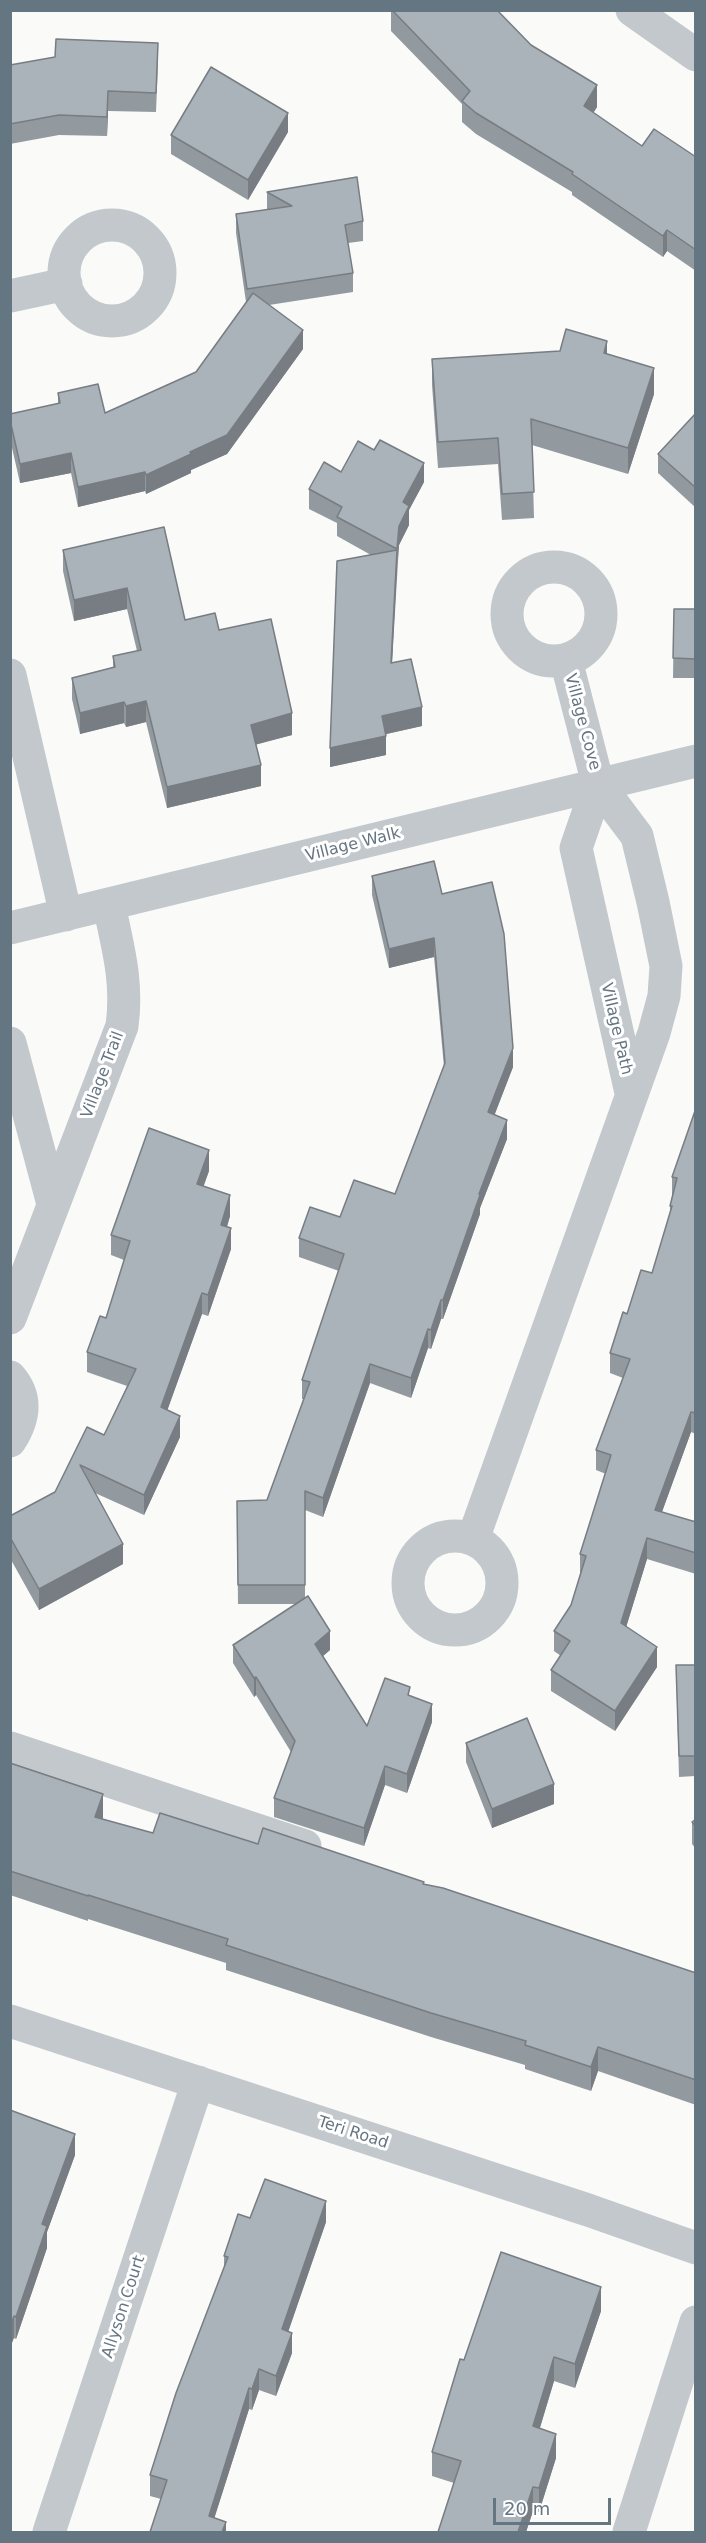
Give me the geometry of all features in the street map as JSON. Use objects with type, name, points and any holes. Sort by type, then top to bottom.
[{"type":"street","points":[[632,10],[696,56]]},
{"type":"street","points":[[10,296],[66,284]]},
{"type":"street","name":"Village Cove","points":[[566,660],[598,784]]},
{"type":"street","points":[[10,675],[66,915]]},
{"type":"street","name":"Village Walk","points":[[10,928],[696,761]]},
{"type":"street","name":"Village Path","points":[[598,784],[576,848],[631,1093]]},
{"type":"street","name":"Village Path","points":[[598,784],[637,836],[666,966],[664,996],[654,1034],[631,1093]]},
{"type":"street","name":"Village Trail","points":[[10,1318],[122,1026],[125,1000],[124,974],[109,905]]},
{"type":"street","points":[[10,1042],[53,1204]]},
{"type":"street","points":[[473,1539],[631,1093]]},
{"type":"street","points":[[10,1377],[22,1399],[23,1414],[18,1429],[10,1441]]},
{"type":"street","points":[[10,1748],[336,1857]]},
{"type":"street","name":"Teri Road","points":[[10,2020],[588,2210],[696,2248]]},
{"type":"street","name":"Allyson Court","points":[[50,2532],[198,2082]]},
{"type":"street","points":[[629,2532],[696,2322]]},
{"type":"building","points":[[392,10],[497,10],[531,45],[597,85],[584,106],[642,146],[654,129],[696,157],[696,250],[667,230],[663,236],[572,174],[573,172],[476,113],[462,101],[470,91]]},
{"type":"building","points":[[56,39],[158,43],[156,93],[108,91],[107,117],[59,115],[10,124],[10,65],[55,57]]},
{"type":"building","points":[[211,67],[288,113],[248,180],[171,135]]},
{"type":"building","points":[[357,177],[363,221],[345,225],[353,273],[247,289],[236,214],[292,206],[267,192]]},
{"type":"building","points":[[253,293],[303,330],[227,435],[146,475],[145,472],[78,487],[71,453],[20,464],[10,414],[60,403],[58,393],[98,384],[105,413],[196,372]]},
{"type":"building","points":[[566,329],[607,341],[604,353],[654,368],[628,448],[531,419],[534,492],[502,494],[498,438],[438,442],[432,359],[560,351]]},
{"type":"building","points":[[696,413],[696,488],[658,454]]},
{"type":"building","points":[[380,440],[424,463],[403,502],[409,506],[399,526],[397,549],[337,517],[342,507],[309,489],[324,462],[341,472],[358,441],[374,450]]},
{"type":"building","points":[[164,527],[185,620],[215,613],[219,630],[271,619],[292,713],[251,725],[261,765],[167,787],[146,701],[126,706],[124,702],[80,713],[72,678],[115,667],[113,656],[141,650],[127,588],[74,600],[63,550]]},
{"type":"building","points":[[397,550],[391,663],[411,659],[422,707],[382,716],[386,736],[330,748],[337,561]]},
{"type":"building","points":[[674,609],[696,609],[696,659],[673,658]]},
{"type":"building","points":[[434,861],[442,894],[492,882],[504,934],[513,1048],[488,1112],[507,1120],[443,1300],[441,1300],[431,1330],[428,1329],[411,1378],[370,1364],[323,1498],[305,1491],[305,1585],[238,1585],[237,1501],[267,1500],[310,1382],[302,1380],[344,1254],[299,1238],[310,1207],[340,1217],[354,1180],[395,1194],[445,1063],[434,938],[389,949],[372,876]]},
{"type":"building","points":[[696,1108],[696,1413],[691,1412],[655,1510],[696,1522],[696,1553],[647,1538],[621,1623],[657,1647],[615,1711],[551,1670],[570,1641],[554,1631],[571,1605],[586,1556],[580,1554],[611,1455],[596,1450],[630,1359],[610,1353],[623,1312],[627,1314],[641,1270],[652,1273],[672,1206],[670,1206],[677,1178],[672,1177]]},
{"type":"building","points":[[149,1128],[209,1150],[197,1184],[230,1195],[221,1225],[231,1228],[208,1295],[202,1293],[161,1407],[180,1416],[144,1495],[80,1465],[123,1544],[39,1589],[10,1537],[10,1516],[55,1492],[87,1427],[104,1435],[136,1369],[87,1352],[100,1316],[106,1318],[130,1241],[111,1235]]},
{"type":"building","points":[[308,1596],[330,1631],[315,1644],[367,1726],[385,1678],[410,1687],[408,1695],[432,1704],[407,1774],[385,1766],[364,1828],[274,1798],[295,1741],[256,1677],[254,1678],[233,1645]]},
{"type":"building","points":[[676,1665],[696,1665],[696,1760],[695,1756],[679,1756]]},
{"type":"building","points":[[527,1718],[554,1784],[492,1809],[466,1743]]},
{"type":"building","points":[[10,1763],[103,1794],[95,1817],[153,1833],[160,1813],[258,1844],[263,1828],[424,1882],[423,1884],[443,1888],[696,1973],[696,2080],[598,2047],[591,2067],[525,2045],[526,2041],[431,2013],[226,1945],[228,1939],[10,1871]]},
{"type":"building","points":[[10,2110],[75,2134],[42,2224],[47,2226],[16,2317],[14,2316],[10,2326]]},
{"type":"building","points":[[265,2179],[326,2201],[282,2329],[292,2333],[276,2376],[259,2369],[252,2389],[249,2388],[209,2516],[226,2522],[222,2532],[150,2532],[167,2480],[150,2475],[176,2393],[228,2257],[224,2256],[238,2214],[250,2218]]},
{"type":"building","points":[[501,2252],[601,2287],[575,2364],[554,2357],[533,2426],[556,2434],[539,2488],[533,2487],[518,2532],[438,2532],[461,2461],[432,2452],[460,2359],[464,2360]]}]
